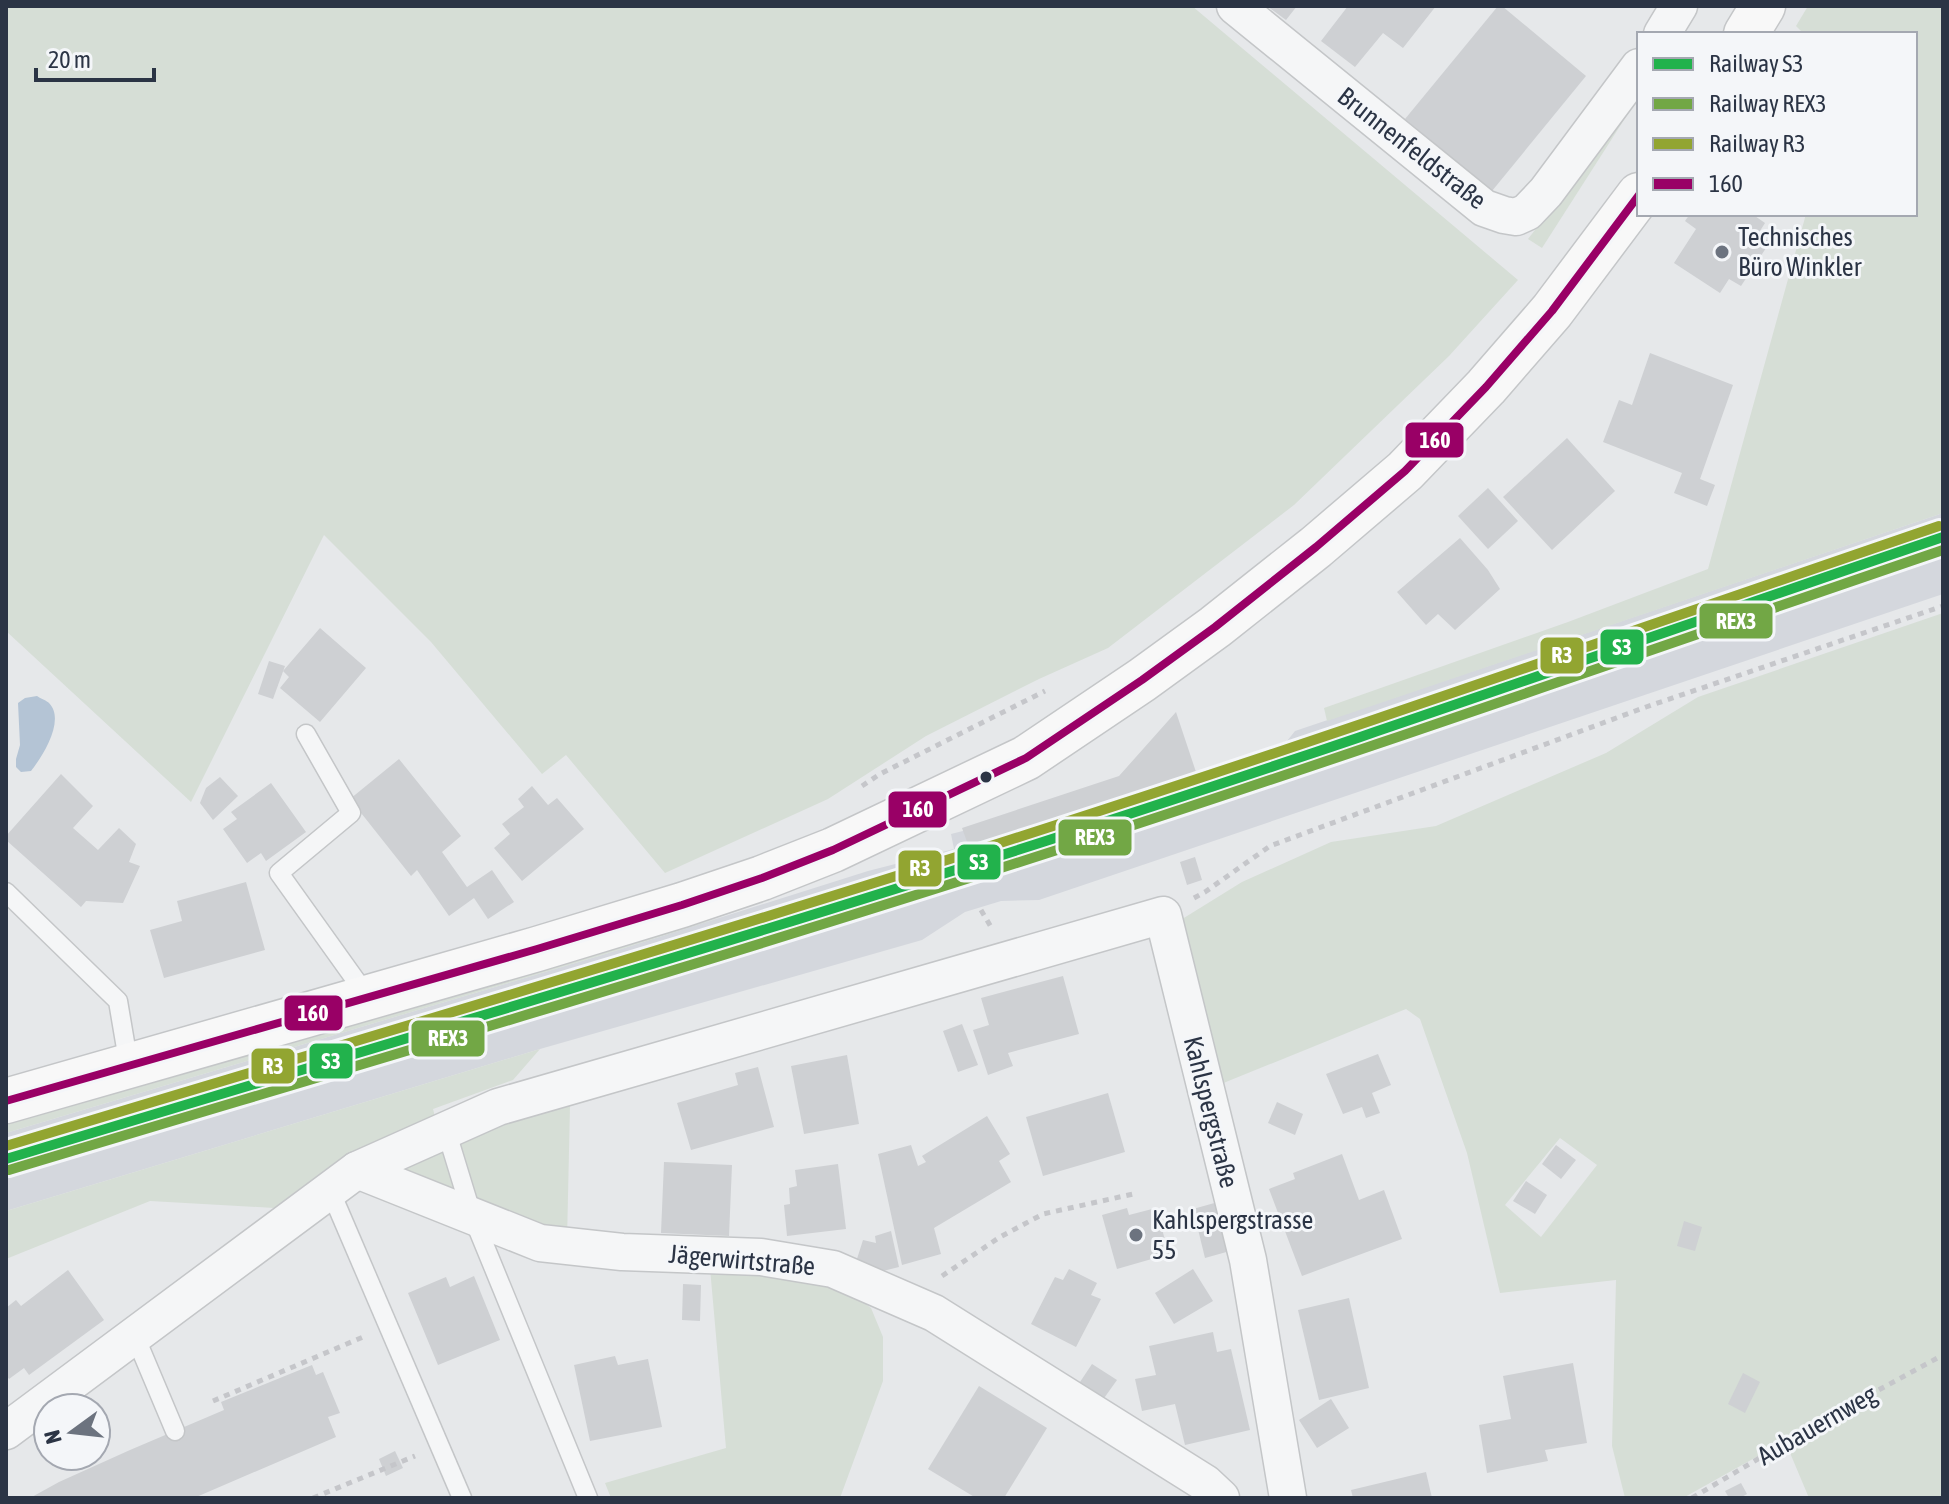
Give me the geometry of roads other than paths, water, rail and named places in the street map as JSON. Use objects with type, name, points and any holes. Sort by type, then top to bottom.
[{"type":"main road","points":[[1747,32],[1763,6]]},
{"type":"main road","points":[[6,1101],[620,924],[762,878],[833,850],[1026,758],[1215,627],[1405,471],[1486,387],[1552,311],[1637,198]]},
{"type":"street","name":"Brunnenfeldstraße","points":[[1235,6],[1484,208],[1516,217],[1537,202],[1637,70]]},
{"type":"street","points":[[1663,32],[1679,6]]},
{"type":"street","name":"Kahlspergstraße","points":[[446,1130],[498,1107],[1163,915],[1248,1260],[1288,1498]]},
{"type":"street","points":[[6,1431],[343,1180],[446,1130]]},
{"type":"street","name":"Jägerwirtstraße","points":[[343,1180],[472,1215],[540,1243],[622,1252],[761,1257],[833,1269],[920,1305],[1205,1483],[1221,1498]]},
{"type":"lane","points":[[306,734],[351,813],[279,873],[367,996]]},
{"type":"lane","points":[[6,892],[118,1001],[129,1066]]},
{"type":"lane","points":[[446,1130],[472,1215],[588,1498]]},
{"type":"lane","points":[[343,1180],[439,1446],[462,1498]]},
{"type":"lane","points":[[135,1336],[175,1431]]},
{"type":"water","points":[[37,696],[49,702],[54,710],[54,728],[31,771],[21,772],[16,767],[20,745],[18,703]]},
{"type":"rail line","name":"R3","points":[[6,1146],[920,869],[1162,791],[1939,526]]},
{"type":"rail line","name":"S3","points":[[6,1159],[922,881],[1387,728],[1943,537]]},
{"type":"rail line","name":"REX3","points":[[9,1170],[924,893],[1166,815],[1943,550]]},
{"type":"place","name":"Technisches Büro Winkler","points":[[1722,252]]},
{"type":"place","name":"Kahlspergstrasse 55","points":[[1136,1235]]}]
